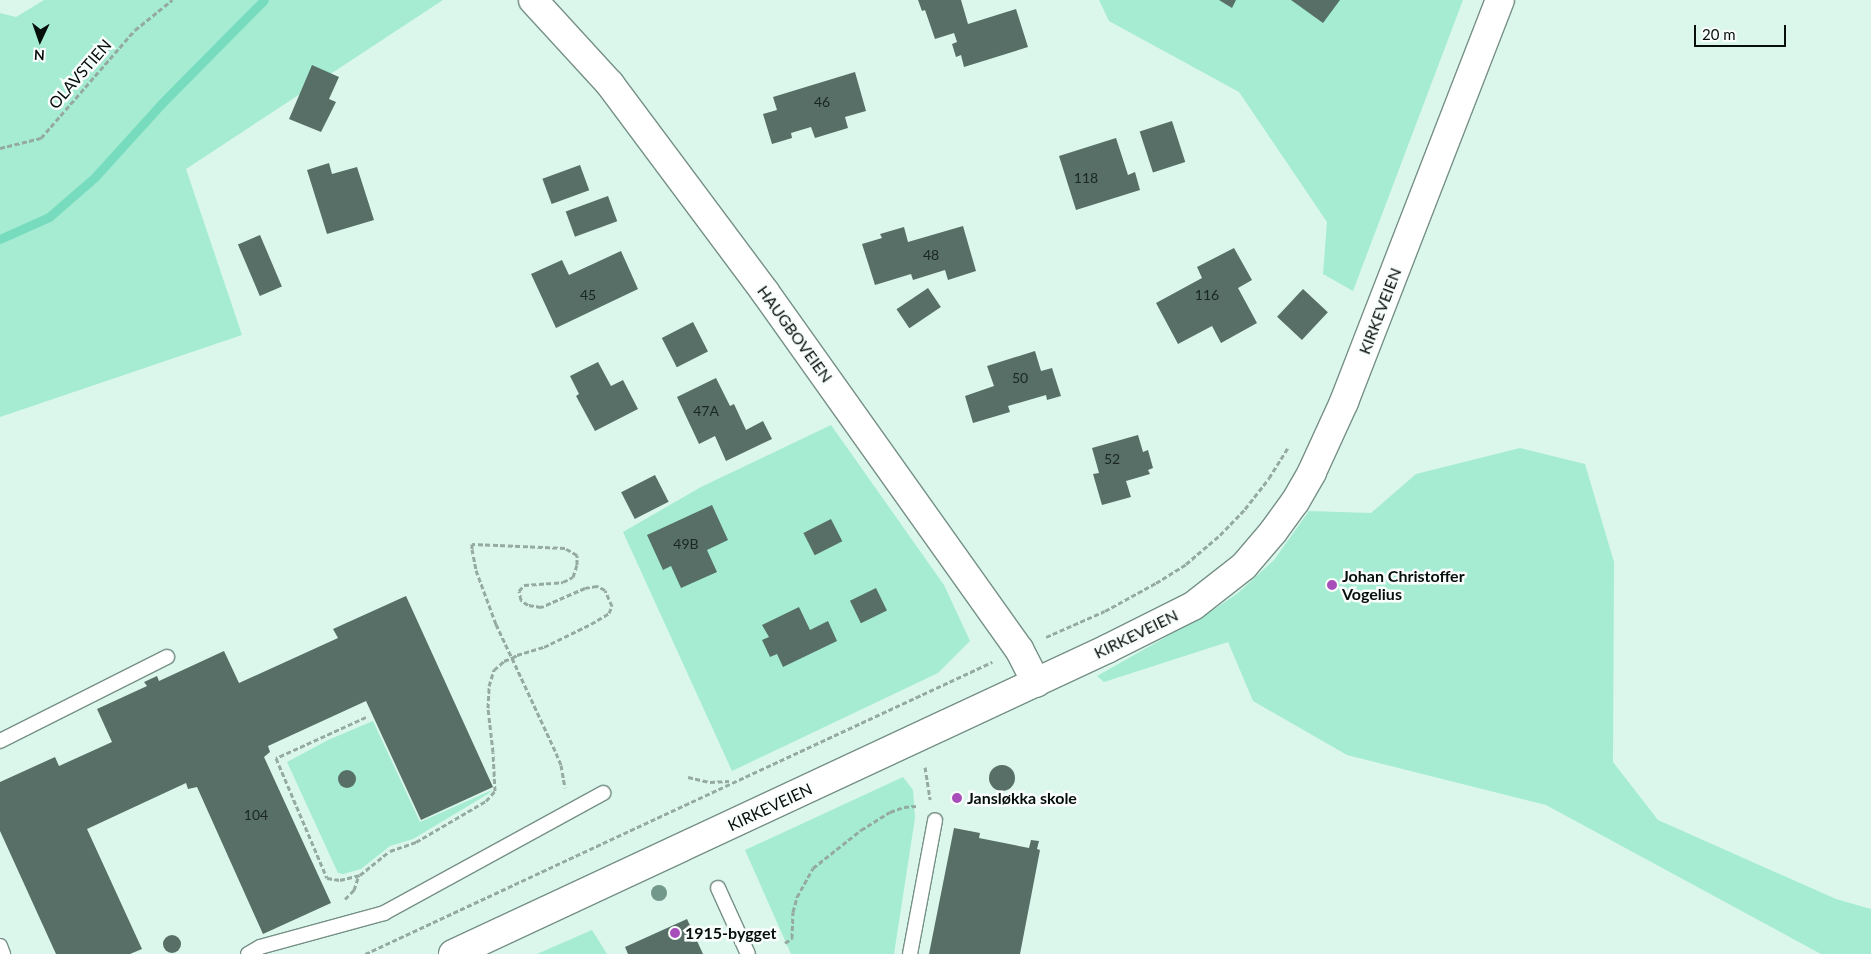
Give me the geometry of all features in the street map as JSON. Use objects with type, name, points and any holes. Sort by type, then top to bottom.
[{"type":"main road","name":"HAUGBOVEIEN","points":[[533,0],[610,84],[765,292],[1019,649],[1036,683]]},
{"type":"main road","name":"KIRKEVEIEN","points":[[453,954],[1036,683],[1178,614],[1202,600],[1244,566],[1274,532],[1291,507],[1312,472],[1344,402],[1500,0]]},
{"type":"lane","points":[[0,741],[167,657]]},
{"type":"lane","points":[[248,954],[260,947],[384,913],[603,793]]},
{"type":"lane","points":[[910,954],[935,820]]},
{"type":"lane","points":[[718,888],[748,954]]},
{"type":"lane","points":[[0,946],[4,954]]},
{"type":"path","name":"OLAVSTIEN","points":[[0,148],[41,138],[135,30],[172,0]]},
{"type":"path","points":[[1042,639],[1105,611],[1186,564],[1220,535],[1245,509],[1269,478],[1289,447]]},
{"type":"path","points":[[366,716],[276,758],[327,878],[340,880],[360,875],[390,851],[416,842],[486,801],[495,791],[494,752],[488,708],[489,686],[494,670],[504,660],[512,658],[544,647],[609,613],[612,606],[610,597],[605,590],[597,586],[585,588],[541,606],[528,605],[520,600],[519,591],[524,585],[563,582],[573,577],[577,565],[577,554],[566,548],[472,544],[476,570],[496,624],[512,658],[561,765],[566,792],[574,809]]},
{"type":"path","points":[[364,954],[732,781],[997,660]]},
{"type":"path","points":[[924,763],[929,797],[935,820]]},
{"type":"path","points":[[688,777],[710,782],[732,781]]},
{"type":"path","points":[[785,943],[792,938],[793,912],[797,897],[813,868],[833,850],[875,821],[904,807],[917,806],[929,797]]},
{"type":"green space","points":[[44,0],[443,0],[186,169],[242,335],[0,417],[0,13],[16,17]]},
{"type":"green space","points":[[1099,0],[1463,0],[1353,291],[1323,274],[1327,222],[1239,92],[1109,21]]},
{"type":"green space","points":[[831,425],[944,585],[970,641],[938,673],[732,771],[623,532],[701,487]]},
{"type":"green space","points":[[1520,448],[1585,464],[1614,562],[1613,762],[1658,820],[1836,899],[1871,909],[1871,954],[1821,954],[1546,805],[1347,755],[1253,701],[1228,642],[1104,682],[1097,676],[1210,612],[1238,593],[1274,560],[1309,511],[1371,513],[1416,474]]},
{"type":"green space","points":[[373,721],[420,822],[492,790],[413,839],[390,846],[361,869],[343,874],[338,873],[287,762],[328,740]]},
{"type":"green space","points":[[903,777],[913,790],[915,818],[894,954],[791,954],[745,850]]},
{"type":"green space","points":[[592,930],[607,954],[537,954]]},
{"type":"building","points":[[918,0],[961,0],[968,24],[1016,9],[1028,47],[964,67],[961,55],[956,57],[952,44],[957,42],[954,33],[935,39],[925,10],[922,11]]},
{"type":"building","points":[[1219,0],[1236,0],[1232,8]]},
{"type":"building","points":[[1291,0],[1340,0],[1323,23]]},
{"type":"building","points":[[312,65],[339,77],[329,99],[336,102],[321,132],[289,119]]},
{"type":"building","points":[[855,72],[866,111],[845,117],[848,128],[815,138],[811,127],[791,133],[792,138],[772,144],[763,114],[777,110],[773,97]]},
{"type":"building","points":[[1172,121],[1185,162],[1153,172],[1140,132]]},
{"type":"building","points":[[1116,138],[1128,175],[1135,172],[1140,190],[1076,210],[1059,156]]},
{"type":"building","points":[[329,163],[332,174],[357,167],[374,220],[327,234],[307,170]]},
{"type":"building","points":[[580,165],[589,190],[552,204],[542,179]]},
{"type":"building","points":[[608,196],[617,221],[575,237],[566,211]]},
{"type":"building","points":[[963,226],[976,271],[948,280],[945,270],[913,280],[911,274],[875,285],[862,244],[882,238],[880,234],[904,227],[908,242]]},
{"type":"building","points":[[260,235],[282,287],[260,296],[238,244]]},
{"type":"building","points":[[1234,248],[1252,280],[1238,288],[1257,323],[1221,343],[1212,326],[1178,344],[1156,303],[1202,278],[1197,267]]},
{"type":"building","points":[[621,251],[638,289],[556,328],[531,274],[562,260],[569,275]]},
{"type":"building","points":[[928,288],[941,307],[909,328],[896,309]]},
{"type":"building","points":[[1303,289],[1328,312],[1302,340],[1277,317]]},
{"type":"building","points":[[693,322],[708,351],[677,367],[662,338]]},
{"type":"building","points":[[1035,351],[1041,371],[1052,368],[1061,396],[1047,400],[1046,395],[1008,406],[1010,412],[973,423],[965,396],[994,386],[987,366]]},
{"type":"building","points":[[598,362],[611,386],[623,380],[638,409],[595,431],[576,396],[579,394],[570,376]]},
{"type":"building","points":[[716,378],[730,406],[734,404],[746,430],[763,421],[772,439],[726,461],[715,436],[699,444],[677,397]]},
{"type":"building","points":[[1138,435],[1143,452],[1148,450],[1153,468],[1148,470],[1150,474],[1126,481],[1131,497],[1102,505],[1093,474],[1099,473],[1092,448]]},
{"type":"building","points":[[655,475],[669,502],[635,519],[621,492]]},
{"type":"building","points":[[712,505],[728,540],[707,550],[717,572],[681,588],[671,566],[663,570],[647,535]]},
{"type":"building","points":[[831,519],[842,541],[815,555],[803,533]]},
{"type":"building","points":[[876,588],[887,610],[861,623],[850,601]]},
{"type":"building","points":[[406,596],[493,787],[421,820],[366,701],[268,746],[270,752],[264,757],[331,903],[263,934],[197,787],[188,789],[186,783],[87,829],[142,949],[130,954],[56,954],[0,831],[0,782],[55,757],[59,766],[112,742],[97,709],[147,686],[144,682],[157,676],[159,681],[224,651],[239,683],[338,638],[333,629]]},
{"type":"building","points":[[799,607],[810,630],[828,621],[837,641],[783,667],[777,654],[770,657],[762,640],[769,637],[762,625]]},
{"type":"building","points":[[1002,765],[1011,769],[1015,778],[1011,787],[1002,791],[993,787],[989,778],[993,769]]},
{"type":"building","points":[[347,770],[353,773],[356,779],[353,785],[347,788],[341,785],[338,779],[341,773]]},
{"type":"building","points":[[954,828],[980,833],[979,838],[1029,848],[1031,840],[1039,841],[1037,849],[1040,850],[1020,954],[929,954]]},
{"type":"building","name":"1915-bygget","points":[[687,919],[703,954],[628,954],[625,947]]},
{"type":"building","points":[[172,935],[178,938],[181,944],[178,950],[172,953],[166,950],[163,944],[166,938]]},
{"type":"waterway","points":[[0,239],[49,217],[94,178],[161,104],[264,0]]},
{"type":"place","name":"Johan Christoffer Vogelius","points":[[1332,585]]},
{"type":"place","name":"Jansløkka skole","points":[[957,798]]},
{"type":"place","name":"1915-bygget","points":[[675,933]]}]
